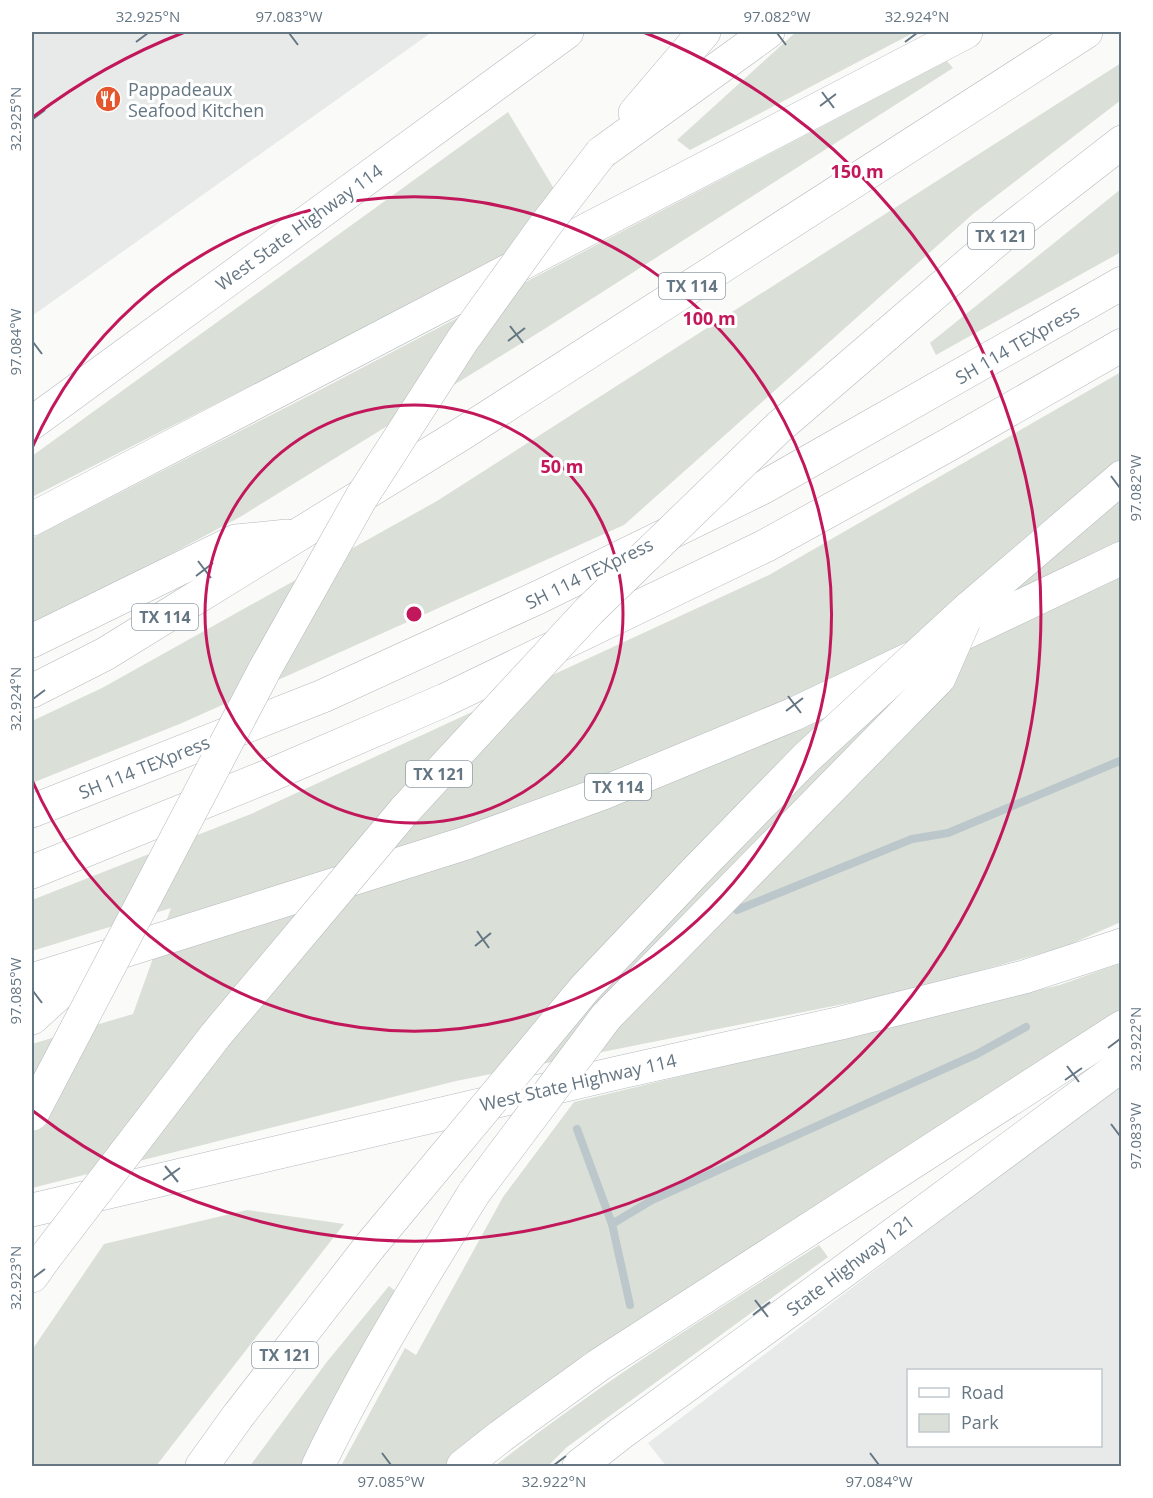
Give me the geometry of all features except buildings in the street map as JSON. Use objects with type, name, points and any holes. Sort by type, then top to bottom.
[{"type":"main road","name":"West State Highway 114","points":[[32,423],[567,32]]},
{"type":"main road","points":[[32,1114],[265,669],[361,498],[462,341],[544,227],[601,153],[704,32]]},
{"type":"main road","points":[[601,153],[768,32]]},
{"type":"main road","points":[[32,519],[966,32]]},
{"type":"main road","name":"TX 114","points":[[32,691],[105,654],[463,433],[1086,32]]},
{"type":"main road","name":"TX 121","points":[[38,1268],[215,1036],[404,811],[589,611],[779,427],[1005,233],[1122,142]]},
{"type":"main road","name":"SH 114 TEXpress","points":[[32,811],[323,696],[538,597],[764,488],[1122,283]]},
{"type":"main road","points":[[32,872],[273,774],[445,700],[765,546],[1122,345]]},
{"type":"main road","name":"TX 121","points":[[202,1467],[238,1416],[370,1245],[585,988],[806,759],[969,608],[1122,477]]},
{"type":"main road","points":[[32,641],[236,541],[295,536]]},
{"type":"main road","name":"TX 114","points":[[32,980],[466,843],[603,793],[794,714],[1122,558]]},
{"type":"main road","points":[[318,1467],[344,1413],[474,1193],[606,1017],[939,678],[969,608]]},
{"type":"main road","name":"West State Highway 114","points":[[32,1210],[617,1073],[842,1023],[1024,977],[1122,945]]},
{"type":"main road","points":[[32,1018],[93,962]]},
{"type":"main road","points":[[463,1467],[501,1436],[599,1365],[1122,1027]]},
{"type":"main road","name":"State Highway 121","points":[[579,1467],[1122,1065]]},
{"type":"shaded area","points":[[32,32],[432,32],[32,316]]},
{"type":"shaded area","points":[[1121,1083],[1121,1466],[666,1466],[648,1443]]},
{"type":"green space","points":[[796,32],[915,32],[690,150],[677,140]]},
{"type":"green space","points":[[947,61],[953,68],[546,328],[240,517],[32,627],[32,538],[316,392]]},
{"type":"green space","points":[[1121,63],[1121,100],[974,213],[624,525],[182,723],[32,783],[32,721],[102,688],[437,501]]},
{"type":"green space","points":[[508,112],[574,222],[32,497],[32,456]]},
{"type":"green space","points":[[1121,189],[1121,252],[936,355],[930,343]]},
{"type":"green space","points":[[1121,372],[1121,922],[1064,947],[904,992],[456,1081],[32,1188],[32,1044],[133,1014],[171,908],[32,951],[32,900],[251,814],[769,575]]},
{"type":"green space","points":[[1121,963],[1121,1012],[621,1335],[586,1353],[443,1466],[341,1466],[405,1348],[416,1355],[503,1197],[574,1102],[1060,985]]},
{"type":"green space","points":[[247,1210],[344,1224],[156,1466],[32,1466],[32,1350],[104,1244]]},
{"type":"green space","points":[[819,1245],[828,1257],[567,1447],[548,1466],[495,1466],[613,1379]]},
{"type":"green space","points":[[389,1286],[398,1293],[300,1466],[250,1466],[326,1363]]},
{"type":"waterway","points":[[737,910],[912,839],[948,833],[1122,760]]},
{"type":"waterway","points":[[612,1224],[652,1200],[977,1054],[1026,1027]]},
{"type":"waterway","points":[[577,1129],[612,1224],[630,1305]]},
{"type":"place","name":"Pappadeaux Seafood Kitchen","points":[[108,99]]}]
